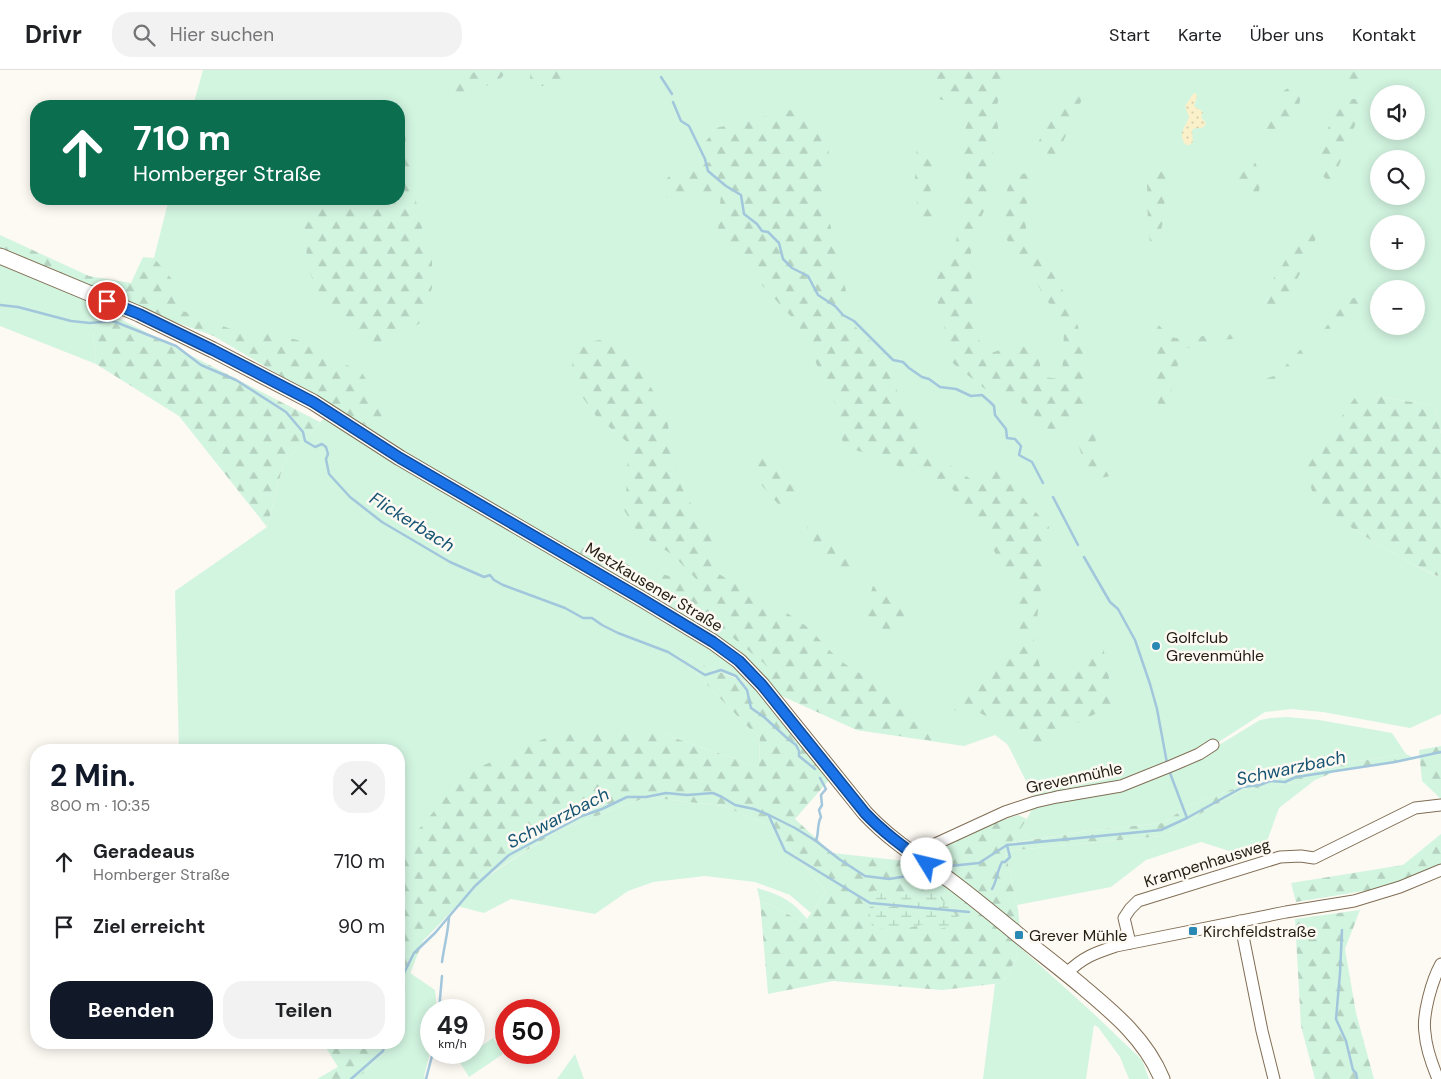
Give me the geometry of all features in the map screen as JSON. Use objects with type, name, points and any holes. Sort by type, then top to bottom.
[{"type":"main road","name":"Metzkausener Straße","points":[[0,256],[139,314],[313,402],[400,458],[640,598],[720,647],[739,661],[762,685],[872,820],[890,838],[952,882],[1097,999],[1133,1033],[1149,1053],[1162,1079]]},
{"type":"street","name":"Grevenmühle","points":[[915,855],[1005,812],[1057,796],[1120,786],[1199,754],[1213,745]]},
{"type":"street","name":"Krampenhausweg","points":[[1130,943],[1124,918],[1138,901],[1280,857],[1301,856],[1314,858],[1415,808],[1441,805]]},
{"type":"street","points":[[1067,973],[1090,955],[1116,946],[1240,921],[1354,901],[1400,887],[1441,870]]},
{"type":"street","points":[[1240,921],[1274,1079]]},
{"type":"street","points":[[1439,1077],[1424,1032],[1428,1003],[1435,975],[1441,964]]},
{"type":"green space","points":[[203,70],[1441,70],[1441,434],[1435,406],[1376,396],[1356,396],[1313,495],[1356,531],[1436,576],[1441,573],[1441,714],[1410,728],[1323,712],[1291,709],[1265,712],[1200,754],[1147,779],[1037,803],[1007,744],[995,735],[964,746],[857,730],[780,695],[679,656],[760,737],[759,767],[660,733],[405,850],[405,744],[179,744],[175,591],[267,527],[283,465],[320,422],[336,408],[214,336],[135,303],[154,258],[167,205],[405,205],[405,100],[195,100]]},
{"type":"green space","points":[[477,70],[508,70],[501,78],[460,100],[454,92],[460,81]]},
{"type":"green space","points":[[532,70],[573,70],[576,79],[565,86],[539,86],[530,79]]},
{"type":"green space","points":[[934,70],[1005,70],[996,110],[999,136],[986,170],[990,199],[980,219],[971,251],[974,328],[986,355],[1013,345],[1031,346],[1039,359],[1042,377],[1062,379],[1064,330],[1059,315],[1044,297],[1030,269],[1022,265],[1007,240],[1002,211],[1008,187],[1016,176],[1026,173],[1031,176],[1025,215],[1026,229],[1072,306],[1081,337],[1090,407],[1077,419],[1051,432],[1011,392],[989,392],[950,361],[943,319],[932,286],[956,242],[966,176],[961,140],[974,106],[938,99]]},
{"type":"green space","points":[[1341,70],[1369,70],[1357,86],[1344,80]]},
{"type":"green space","points":[[1293,85],[1302,87],[1299,106],[1293,121],[1275,141],[1267,143],[1262,135],[1264,127],[1282,92]]},
{"type":"green space","points":[[1062,93],[1083,97],[1054,162],[1038,143]]},
{"type":"green space","points":[[1350,99],[1364,99],[1363,105],[1333,180],[1326,179],[1319,172],[1326,134],[1335,113]]},
{"type":"green space","points":[[795,109],[816,119],[829,151],[824,181],[827,211],[846,291],[840,312],[893,363],[898,397],[914,413],[924,446],[973,481],[996,467],[1049,527],[1034,641],[1040,667],[1063,678],[1101,636],[1114,704],[1028,749],[1010,728],[980,713],[945,709],[1010,652],[1021,623],[1015,590],[982,528],[951,487],[845,446],[837,429],[835,403],[797,323],[739,260],[718,231],[721,193],[682,198],[664,197],[659,187],[677,168],[695,167],[710,162],[704,144],[716,128]]},
{"type":"green space","points":[[405,135],[419,219],[432,255],[432,288],[420,323],[390,343],[364,341],[327,310],[308,269],[303,205],[405,205]]},
{"type":"green space","points":[[927,146],[934,165],[930,186],[936,223],[931,229],[918,217],[915,178],[916,147]]},
{"type":"green space","points":[[1251,156],[1257,166],[1259,179],[1257,203],[1253,202],[1240,190],[1238,180],[1244,158]]},
{"type":"green space","points":[[1167,157],[1170,165],[1165,185],[1164,217],[1158,243],[1151,245],[1148,232],[1147,179],[1154,163]]},
{"type":"green space","points":[[1317,218],[1322,223],[1286,304],[1277,317],[1265,311],[1264,296],[1299,235]]},
{"type":"green space","points":[[0,235],[89,276],[131,283],[143,257],[154,258],[176,284],[183,311],[236,331],[260,330],[301,341],[362,373],[387,412],[380,421],[379,434],[214,336],[88,291],[0,253]]},
{"type":"green space","points":[[0,264],[87,301],[91,310],[96,364],[0,326]]},
{"type":"green space","points":[[1357,297],[1360,301],[1357,306],[1337,324],[1328,337],[1288,380],[1274,389],[1267,385],[1265,379],[1277,375],[1301,349],[1318,340],[1322,332],[1349,299]]},
{"type":"green space","points":[[91,310],[105,311],[320,422],[283,465],[267,527],[179,416],[96,364]]},
{"type":"green space","points":[[1155,322],[1170,336],[1184,339],[1219,332],[1233,327],[1243,333],[1240,339],[1185,349],[1179,360],[1168,405],[1164,410],[1158,405],[1156,385],[1159,361],[1154,342],[1153,327]]},
{"type":"green space","points":[[600,340],[642,360],[650,386],[667,414],[670,444],[682,488],[711,538],[719,574],[781,609],[809,628],[845,664],[882,687],[898,705],[915,718],[935,741],[857,730],[780,695],[765,664],[727,633],[636,582],[563,548],[545,533],[642,569],[684,579],[697,580],[673,555],[638,533],[624,510],[628,474],[626,441],[596,416],[571,381],[574,345]]},
{"type":"green space","points":[[1356,396],[1376,396],[1435,406],[1441,434],[1441,573],[1437,576],[1356,531],[1313,495],[1306,468]]},
{"type":"green space","points":[[1092,431],[1096,434],[1095,459],[1098,467],[1110,469],[1120,467],[1119,470],[1110,476],[1094,476],[1082,456],[1077,441],[1081,435]]},
{"type":"green space","points":[[758,454],[778,463],[792,481],[799,495],[793,508],[784,508],[779,505],[758,481],[756,466]]},
{"type":"green space","points":[[809,522],[817,526],[850,560],[852,570],[843,576],[833,571],[813,545],[807,527]]},
{"type":"green space","points":[[873,586],[883,591],[890,601],[904,606],[911,612],[911,623],[895,635],[884,632],[876,627],[865,610]]},
{"type":"green space","points":[[678,655],[757,687],[830,779],[795,819],[832,853],[906,861],[946,844],[967,832],[1018,815],[1027,819],[1011,843],[1094,830],[1163,823],[1188,806],[1275,773],[1406,754],[1416,759],[1339,770],[1315,780],[1242,790],[1162,836],[1005,851],[1018,909],[1022,949],[1002,983],[942,990],[833,981],[768,994],[760,901],[804,923],[826,892],[771,826],[723,806],[647,797],[557,831],[485,877],[423,941],[405,986],[405,846],[466,773],[557,733],[660,733],[759,767],[760,737]]},
{"type":"green space","points":[[1287,717],[1319,720],[1392,733],[1406,754],[1275,773],[1188,806],[1163,823],[1094,830],[1010,843],[1027,819],[1034,805],[1122,791],[1201,756],[1260,720]]},
{"type":"green space","points":[[1441,746],[1441,799],[1422,781],[1419,750]]},
{"type":"green space","points":[[1315,780],[1279,808],[1265,847],[1245,856],[1201,842],[1146,860],[1111,887],[1017,905],[1005,851],[1162,836],[1242,790]]},
{"type":"green space","points":[[647,797],[723,806],[771,826],[826,892],[811,913],[790,895],[755,882],[705,876],[653,882],[628,891],[595,914],[511,899],[484,913],[457,906],[483,879],[557,831]]},
{"type":"green space","points":[[1441,834],[1441,865],[1394,886],[1296,902],[1291,883],[1403,865]]},
{"type":"green space","points":[[757,888],[785,899],[807,919],[804,923],[760,901]]},
{"type":"green space","points":[[925,889],[937,891],[941,899],[960,919],[944,928],[934,930],[926,924],[894,931],[872,927],[869,911],[873,890],[880,893],[899,895]]},
{"type":"green space","points":[[1360,910],[1345,949],[1356,1013],[1374,1079],[1315,1079],[1301,1026],[1295,919]]},
{"type":"green space","points":[[1022,949],[1142,1060],[1149,1079],[1129,1079],[1120,1057],[1098,1027],[1094,1025],[1086,1079],[983,1079],[995,984],[1002,983]]},
{"type":"green space","points":[[410,973],[435,990],[436,999],[420,999],[420,1064],[427,1064],[424,1077],[427,1079],[358,1079],[386,1049],[405,1049],[405,986]]},
{"type":"green space","points":[[493,1038],[495,1041],[495,1059],[469,1077],[461,1064],[485,1064],[485,1043]]},
{"type":"green space","points":[[327,1049],[386,1049],[358,1079],[317,1079],[338,1067]]},
{"type":"green space","points":[[575,1054],[584,1079],[557,1079]]},
{"type":"sand","points":[[1196,93],[1197,97],[1194,106],[1202,111],[1201,117],[1206,123],[1202,128],[1192,130],[1193,142],[1186,145],[1182,138],[1189,117],[1185,106],[1193,94]]},
{"type":"waterway","points":[[661,77],[672,94]]},
{"type":"waterway","points":[[673,102],[681,121],[689,126],[705,159],[708,171],[726,186],[741,195],[744,214],[757,224],[762,231],[768,232],[779,243],[783,259],[792,268],[808,276],[818,295],[835,306],[843,315],[854,321],[893,360],[903,362],[922,377],[929,379],[940,387],[956,389],[971,396],[982,395],[994,406],[995,415],[1006,429],[1007,438],[1015,439],[1021,446],[1019,455],[1032,462],[1043,483]]},
{"type":"waterway","name":"Flickerbach","points":[[0,305],[18,307],[71,321],[90,323],[113,321],[176,346],[201,365],[236,380],[286,412],[303,432],[305,441],[315,447],[322,444],[326,447],[329,474],[350,497],[382,522],[450,562],[484,577],[490,575],[494,580],[503,585],[565,608],[583,618],[592,618],[618,633],[668,652],[705,675],[721,670],[736,676],[747,690],[751,708],[796,745],[799,756],[815,769]]},
{"type":"waterway","points":[[1053,497],[1078,545]]},
{"type":"waterway","points":[[1084,557],[1110,602],[1118,609],[1135,640],[1157,709],[1167,763]]},
{"type":"waterway","name":"Schwarzbach","points":[[950,866],[979,863],[1007,845],[1161,830],[1243,787],[1260,785],[1270,781],[1285,782],[1296,777],[1395,762],[1441,752]]},
{"type":"waterway","points":[[1170,773],[1187,818]]},
{"type":"waterway","name":"Flickerbach","points":[[816,841],[821,817],[819,810],[822,805],[821,795],[826,789],[820,778]]},
{"type":"waterway","name":"Schwarzbach","points":[[405,971],[414,953],[435,933],[475,886],[509,855],[582,816],[627,797],[646,797],[666,793],[687,795],[713,793],[735,805],[754,809],[795,828],[865,876],[889,879],[920,874]]},
{"type":"waterway","points":[[769,816],[785,851],[870,903],[969,912]]},
{"type":"waterway","points":[[992,889],[1002,862],[1005,862],[1010,857],[1007,845]]},
{"type":"waterway","points":[[442,962],[449,917]]},
{"type":"waterway","points":[[1342,930],[1336,1019],[1346,1041],[1357,1079]]},
{"type":"waterway","points":[[440,999],[442,976]]},
{"type":"waterway","name":"Schwarzbach","points":[[351,1079],[383,1049]]},
{"type":"waterway","points":[[426,1079],[430,1064]]},
{"type":"place","name":"Golfclub Grevenmühle","points":[[1156,646]]},
{"type":"place","name":"Kirchfeldstraße","points":[[1193,931]]},
{"type":"place","name":"Grever Mühle","points":[[1019,935]]},
{"type":"route","points":[[107,301],[139,314],[213,350],[313,402],[400,458],[713,642],[739,661],[762,685],[865,813],[890,838],[927,864]]}]
